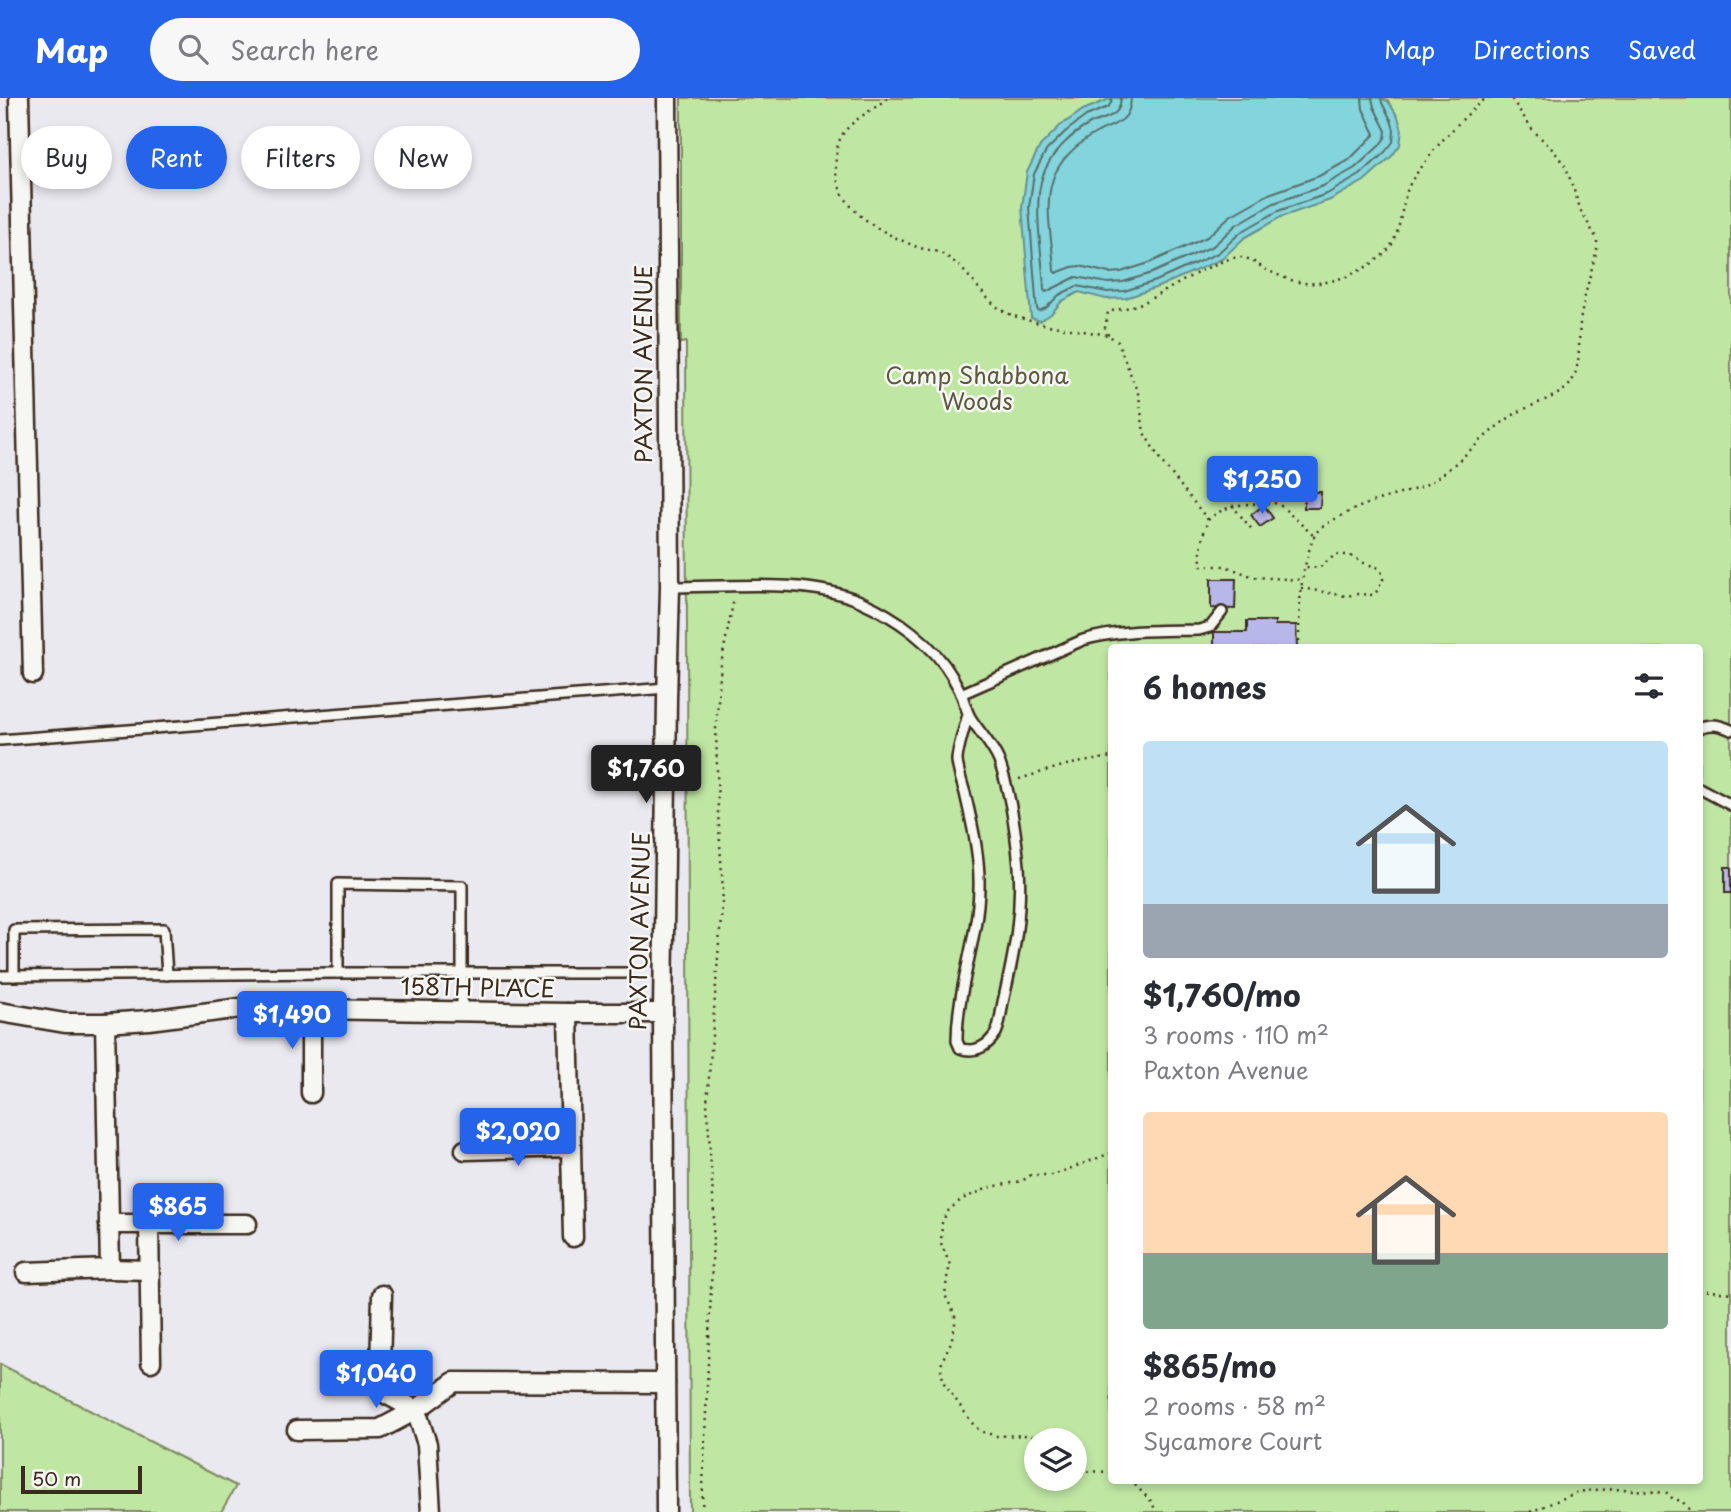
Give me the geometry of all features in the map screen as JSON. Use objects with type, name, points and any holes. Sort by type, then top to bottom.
[{"type":"street","points":[[19,98],[33,674]]},
{"type":"street","name":"PAXTON AVENUE","points":[[666,1512],[663,1013],[670,587],[667,98]]},
{"type":"street","name":"158TH PLACE","points":[[0,1012],[65,1023],[149,1020],[241,1008],[663,1013]]},
{"type":"street","points":[[311,1010],[311,1093]]},
{"type":"street","points":[[568,1013],[573,1237]]},
{"type":"street","points":[[105,1023],[110,1269]]},
{"type":"street","points":[[465,1150],[570,1147]]},
{"type":"street","points":[[109,1224],[247,1224]]},
{"type":"street","points":[[149,1224],[151,1362]]},
{"type":"street","points":[[26,1272],[149,1270]]},
{"type":"street","points":[[382,1295],[380,1368],[386,1394],[416,1410],[427,1444],[431,1512]]},
{"type":"street","points":[[297,1430],[380,1429],[416,1410],[454,1382],[665,1382]]},
{"type":"lane","points":[[670,587],[808,588],[835,592],[860,601],[913,632],[950,674],[968,714],[998,759],[1005,783],[1019,866],[1019,927],[996,1032],[977,1050],[960,1048],[957,1041],[960,992],[974,938],[980,884],[974,831],[957,761],[968,714]]},
{"type":"lane","points":[[961,694],[1083,640],[1103,634],[1130,631],[1199,630],[1210,627],[1222,612]]},
{"type":"lane","points":[[0,740],[667,688]]},
{"type":"lane","points":[[1703,726],[1725,726],[1731,730]]},
{"type":"lane","points":[[1703,790],[1731,805]]},
{"type":"lane","points":[[338,973],[338,884],[462,886],[462,1012]]},
{"type":"lane","points":[[14,976],[14,930],[164,929],[167,975]]},
{"type":"lane","points":[[0,976],[625,974]]},
{"type":"path","points":[[887,98],[853,123],[839,141],[835,161],[836,180],[845,198],[859,214],[880,230],[919,248],[941,253],[959,265],[1000,309],[1026,319],[1108,335],[1118,342],[1139,396],[1144,433],[1161,461],[1208,520]]},
{"type":"path","points":[[1108,335],[1105,327],[1108,312],[1142,303],[1209,267],[1240,257],[1304,283],[1340,279],[1363,269],[1385,253],[1393,243],[1410,182],[1449,131],[1486,98]]},
{"type":"path","points":[[1299,644],[1302,580],[1317,532],[1357,508],[1414,491],[1432,481],[1485,436],[1516,414],[1565,390],[1572,382],[1577,365],[1581,317],[1597,239],[1581,211],[1566,167],[1532,129],[1511,98]]},
{"type":"path","points":[[1302,580],[1254,578],[1225,566],[1201,566],[1202,535],[1208,520],[1218,511],[1233,505],[1278,503],[1315,537]]},
{"type":"path","points":[[1233,505],[1253,531]]},
{"type":"path","points":[[1301,588],[1346,596],[1373,595],[1383,580],[1379,568],[1349,555],[1335,555],[1319,568],[1305,567]]},
{"type":"path","points":[[702,1512],[714,1213],[707,1103],[723,891],[716,726],[721,664],[735,587]]},
{"type":"path","points":[[1005,783],[1066,765],[1108,758]]},
{"type":"path","points":[[1024,1435],[997,1436],[975,1427],[944,1382],[942,1362],[951,1342],[955,1315],[945,1295],[950,1265],[941,1243],[942,1223],[947,1212],[962,1199],[991,1187],[1022,1181],[1031,1175],[1053,1175],[1108,1154]]},
{"type":"path","points":[[1703,1290],[1731,1293]]},
{"type":"path","points":[[1087,1471],[1108,1472]]},
{"type":"path","points":[[1134,1484],[1152,1503],[1156,1512]]},
{"type":"path","points":[[1530,1512],[1578,1492],[1623,1489],[1667,1493],[1682,1502],[1691,1512]]},
{"type":"green space","name":"Camp Shabbona Woods","points":[[681,98],[1731,98],[1731,1512],[690,1512],[686,342],[681,343]]},
{"type":"green space","points":[[0,1364],[236,1486],[221,1512],[0,1512]]},
{"type":"water","points":[[1112,98],[1380,98],[1388,101],[1398,117],[1402,130],[1400,145],[1391,157],[1364,181],[1330,200],[1281,217],[1244,238],[1222,259],[1126,298],[1106,299],[1079,292],[1062,301],[1051,314],[1040,321],[1031,318],[1022,207],[1027,172],[1040,146],[1060,126],[1083,110]]},
{"type":"building","points":[[1304,492],[1321,492],[1320,508],[1304,508]]},
{"type":"building","points":[[1264,505],[1273,518],[1260,527],[1251,515]]},
{"type":"building","points":[[1211,579],[1236,579],[1235,609],[1211,608]]},
{"type":"building","points":[[1247,621],[1275,621],[1275,625],[1296,625],[1297,644],[1214,644],[1214,632],[1247,632]]},
{"type":"building","points":[[1725,867],[1731,867],[1731,893],[1725,893]]}]
